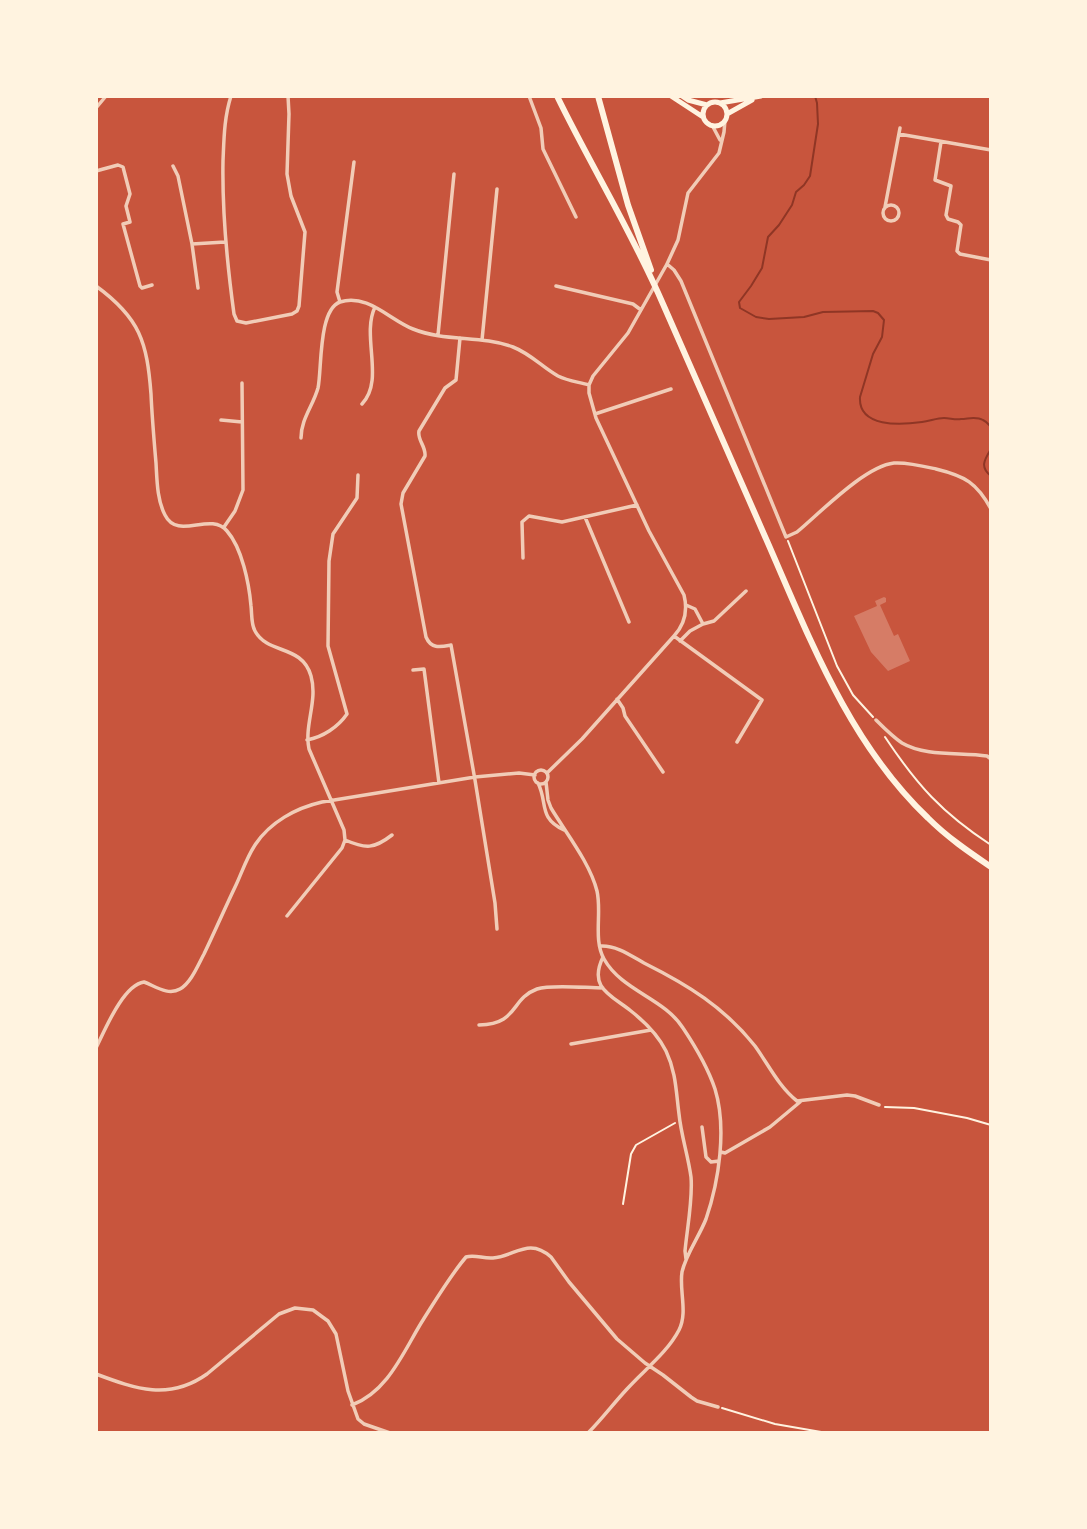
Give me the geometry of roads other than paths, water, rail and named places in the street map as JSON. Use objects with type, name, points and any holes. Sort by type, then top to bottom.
[{"type":"highway","points":[[560,96],[662,302],[838,697],[871,752],[907,797],[948,836],[991,867]]},
{"type":"highway","points":[[597,96],[628,205],[662,302]]},
{"type":"main road","points":[[670,96],[704,117]]},
{"type":"main road","points":[[682,96],[707,105]]},
{"type":"main road","points":[[759,97],[717,125],[707,122],[704,117],[703,111],[711,102],[759,97]]},
{"type":"main road","points":[[720,103],[724,105],[726,117]]},
{"type":"street","points":[[96,108],[106,96]]},
{"type":"street","points":[[231,96],[226,113],[224,140],[225,242],[234,314],[237,321],[246,323],[292,314],[299,306],[305,232],[288,184],[288,96]]},
{"type":"street","points":[[529,96],[541,128],[542,146],[576,217]]},
{"type":"street","points":[[547,773],[582,739],[674,636],[682,625],[686,612],[681,589],[649,531],[594,414],[589,398],[589,385],[596,371],[628,333],[667,264],[678,240],[688,193],[720,150],[726,117]]},
{"type":"street","points":[[712,125],[721,142]]},
{"type":"street","points":[[885,207],[897,207],[900,212],[898,218],[892,221],[886,219],[883,213],[900,128]]},
{"type":"street","points":[[899,134],[991,150]]},
{"type":"street","points":[[941,142],[934,180],[951,186],[946,215],[948,219],[961,225],[957,251],[960,254],[991,260]]},
{"type":"street","points":[[340,302],[337,292],[354,162]]},
{"type":"street","points":[[96,171],[118,164],[123,167],[130,194],[126,206],[130,222],[123,224],[140,286],[144,288],[152,285]]},
{"type":"street","points":[[173,166],[178,176],[192,244],[198,288]]},
{"type":"street","points":[[438,335],[454,174]]},
{"type":"street","points":[[482,340],[497,189]]},
{"type":"street","points":[[192,244],[225,242]]},
{"type":"street","points":[[667,264],[681,281],[786,537],[797,532],[860,479],[894,463],[927,467],[963,477],[979,491],[991,509]]},
{"type":"street","points":[[96,286],[113,299],[127,315],[139,333],[147,355],[157,477],[166,517],[180,527],[212,523],[224,527],[232,538],[246,573],[255,631],[264,640],[302,659],[311,676],[314,700],[307,740],[310,755],[345,834],[345,840],[342,848],[287,916]]},
{"type":"street","points":[[556,286],[634,304],[641,310]]},
{"type":"street","points":[[301,438],[302,424],[319,383],[325,328],[333,309],[340,302],[363,302],[413,329],[514,348],[528,354],[560,377],[589,385]]},
{"type":"street","points":[[362,404],[367,400],[372,385],[370,320],[375,307]]},
{"type":"street","points":[[460,338],[456,380],[445,388],[419,431],[425,456],[403,493],[401,504],[428,643],[436,647],[452,645],[495,903],[496,929]]},
{"type":"street","points":[[224,527],[235,511],[243,490],[242,383]]},
{"type":"street","points":[[594,414],[671,388]]},
{"type":"street","points":[[220,420],[242,422]]},
{"type":"street","points":[[307,740],[334,727],[347,714],[328,646],[329,561],[333,534],[357,498],[358,475]]},
{"type":"street","points":[[523,558],[522,522],[526,517],[562,522],[637,505]]},
{"type":"street","points":[[585,517],[629,622]]},
{"type":"street","points":[[680,640],[703,624],[714,621],[746,591]]},
{"type":"street","points":[[686,605],[695,610],[703,624]]},
{"type":"street","points":[[674,636],[762,700],[737,742]]},
{"type":"street","points":[[413,670],[424,669],[439,783]]},
{"type":"street","points":[[617,699],[625,716],[663,772]]},
{"type":"street","points":[[876,720],[903,743],[933,752],[970,753],[991,759]]},
{"type":"street","points":[[535,775],[540,770],[547,773]]},
{"type":"street","points":[[96,1048],[121,1001],[135,985],[144,982],[172,992],[186,984],[207,947],[253,848],[266,831],[291,813],[319,802],[475,777],[519,773],[535,775]]},
{"type":"street","points":[[547,773],[549,804],[594,881],[599,903],[600,946],[603,957],[618,976],[674,1016],[704,1064],[714,1087],[719,1110],[719,1161],[707,1216],[682,1276],[681,1326],[650,1366],[588,1433]]},
{"type":"street","points":[[535,775],[545,813],[552,823],[564,830]]},
{"type":"street","points":[[538,783],[546,782]]},
{"type":"street","points":[[345,840],[369,847],[379,845],[392,835]]},
{"type":"street","points":[[600,946],[612,946],[665,974],[716,1006],[753,1044],[789,1093],[800,1102]]},
{"type":"street","points":[[603,957],[598,969],[603,988],[610,997],[652,1030],[664,1048],[674,1073],[691,1180],[685,1251],[687,1260]]},
{"type":"street","points":[[479,1025],[501,1022],[523,998],[541,988],[603,988]]},
{"type":"street","points":[[571,1044],[652,1030]]},
{"type":"street","points":[[720,1152],[725,1153],[770,1127],[800,1102],[846,1095],[879,1105]]},
{"type":"street","points":[[702,1127],[706,1157],[711,1162],[719,1161]]},
{"type":"street","points":[[352,1405],[368,1397],[390,1375],[464,1258],[470,1255],[493,1258],[521,1249],[535,1249],[545,1252],[555,1262],[609,1330],[650,1366],[697,1401],[718,1407]]},
{"type":"street","points":[[96,1374],[151,1391],[181,1388],[207,1374],[279,1314],[302,1308],[313,1310],[324,1317],[334,1329],[356,1416],[362,1422],[390,1433]]},
{"type":"waterway","points":[[815,96],[818,124],[810,176],[796,192],[792,205],[768,237],[762,268],[739,302],[740,308],[756,317],[769,319],[804,317],[823,312],[878,313],[884,320],[882,337],[873,354],[860,397],[861,407],[866,414],[873,419],[893,424],[941,418],[978,418],[991,427]]},
{"type":"waterway","points":[[991,449],[984,466],[991,476]]}]
